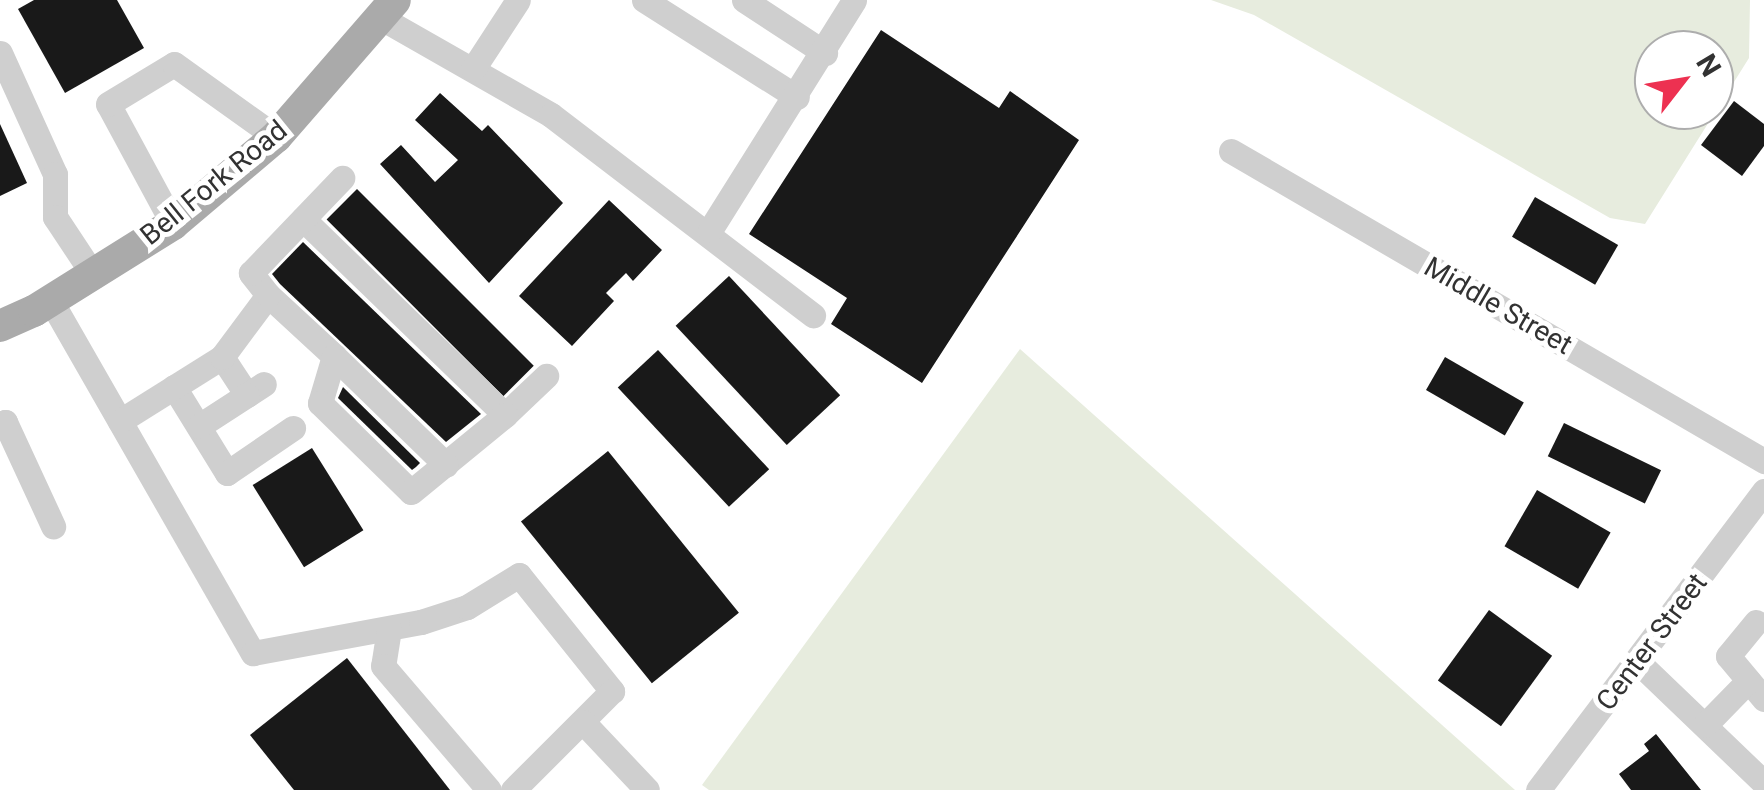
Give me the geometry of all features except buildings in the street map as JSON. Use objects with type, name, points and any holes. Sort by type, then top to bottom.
[{"type":"main road","name":"Bell Fork Road","points":[[0,326],[52,301],[173,224],[276,137],[389,9]]},
{"type":"street","points":[[473,69],[518,0]]},
{"type":"street","points":[[644,0],[796,97]]},
{"type":"street","points":[[744,0],[825,53]]},
{"type":"street","points":[[710,230],[825,53],[854,0]]},
{"type":"street","points":[[389,9],[473,69],[550,115],[710,230],[813,315]]},
{"type":"street","points":[[0,53],[56,174],[55,217],[94,276]]},
{"type":"street","points":[[173,224],[108,104],[174,64],[276,137]]},
{"type":"street","name":"Middle Street","points":[[1231,151],[1764,460]]},
{"type":"street","points":[[342,178],[251,273],[268,294],[446,465]]},
{"type":"street","points":[[302,219],[505,415]]},
{"type":"street","points":[[120,421],[222,357],[268,294]]},
{"type":"street","points":[[52,301],[253,653],[390,629],[467,607],[520,574],[612,691],[513,790]]},
{"type":"street","points":[[334,356],[320,402],[411,492],[546,376]]},
{"type":"street","points":[[199,426],[256,390],[222,357]]},
{"type":"street","points":[[174,388],[227,473],[293,428]]},
{"type":"street","points":[[0,425],[5,422],[53,526]]},
{"type":"street","name":"Center Street","points":[[1538,790],[1764,491]]},
{"type":"street","points":[[1705,726],[1756,690],[1728,656],[1756,622]]},
{"type":"street","points":[[390,629],[383,666],[489,790]]},
{"type":"street","points":[[1638,662],[1764,782]]},
{"type":"street","points":[[583,722],[647,790]]},
{"type":"shaded area","points":[[1211,0],[1750,0],[1749,58],[1734,82],[1734,30],[1634,30],[1634,130],[1704,130],[1645,224],[1610,218],[1254,15]]},
{"type":"shaded area","points":[[1020,349],[1515,790],[709,790],[702,785]]}]
